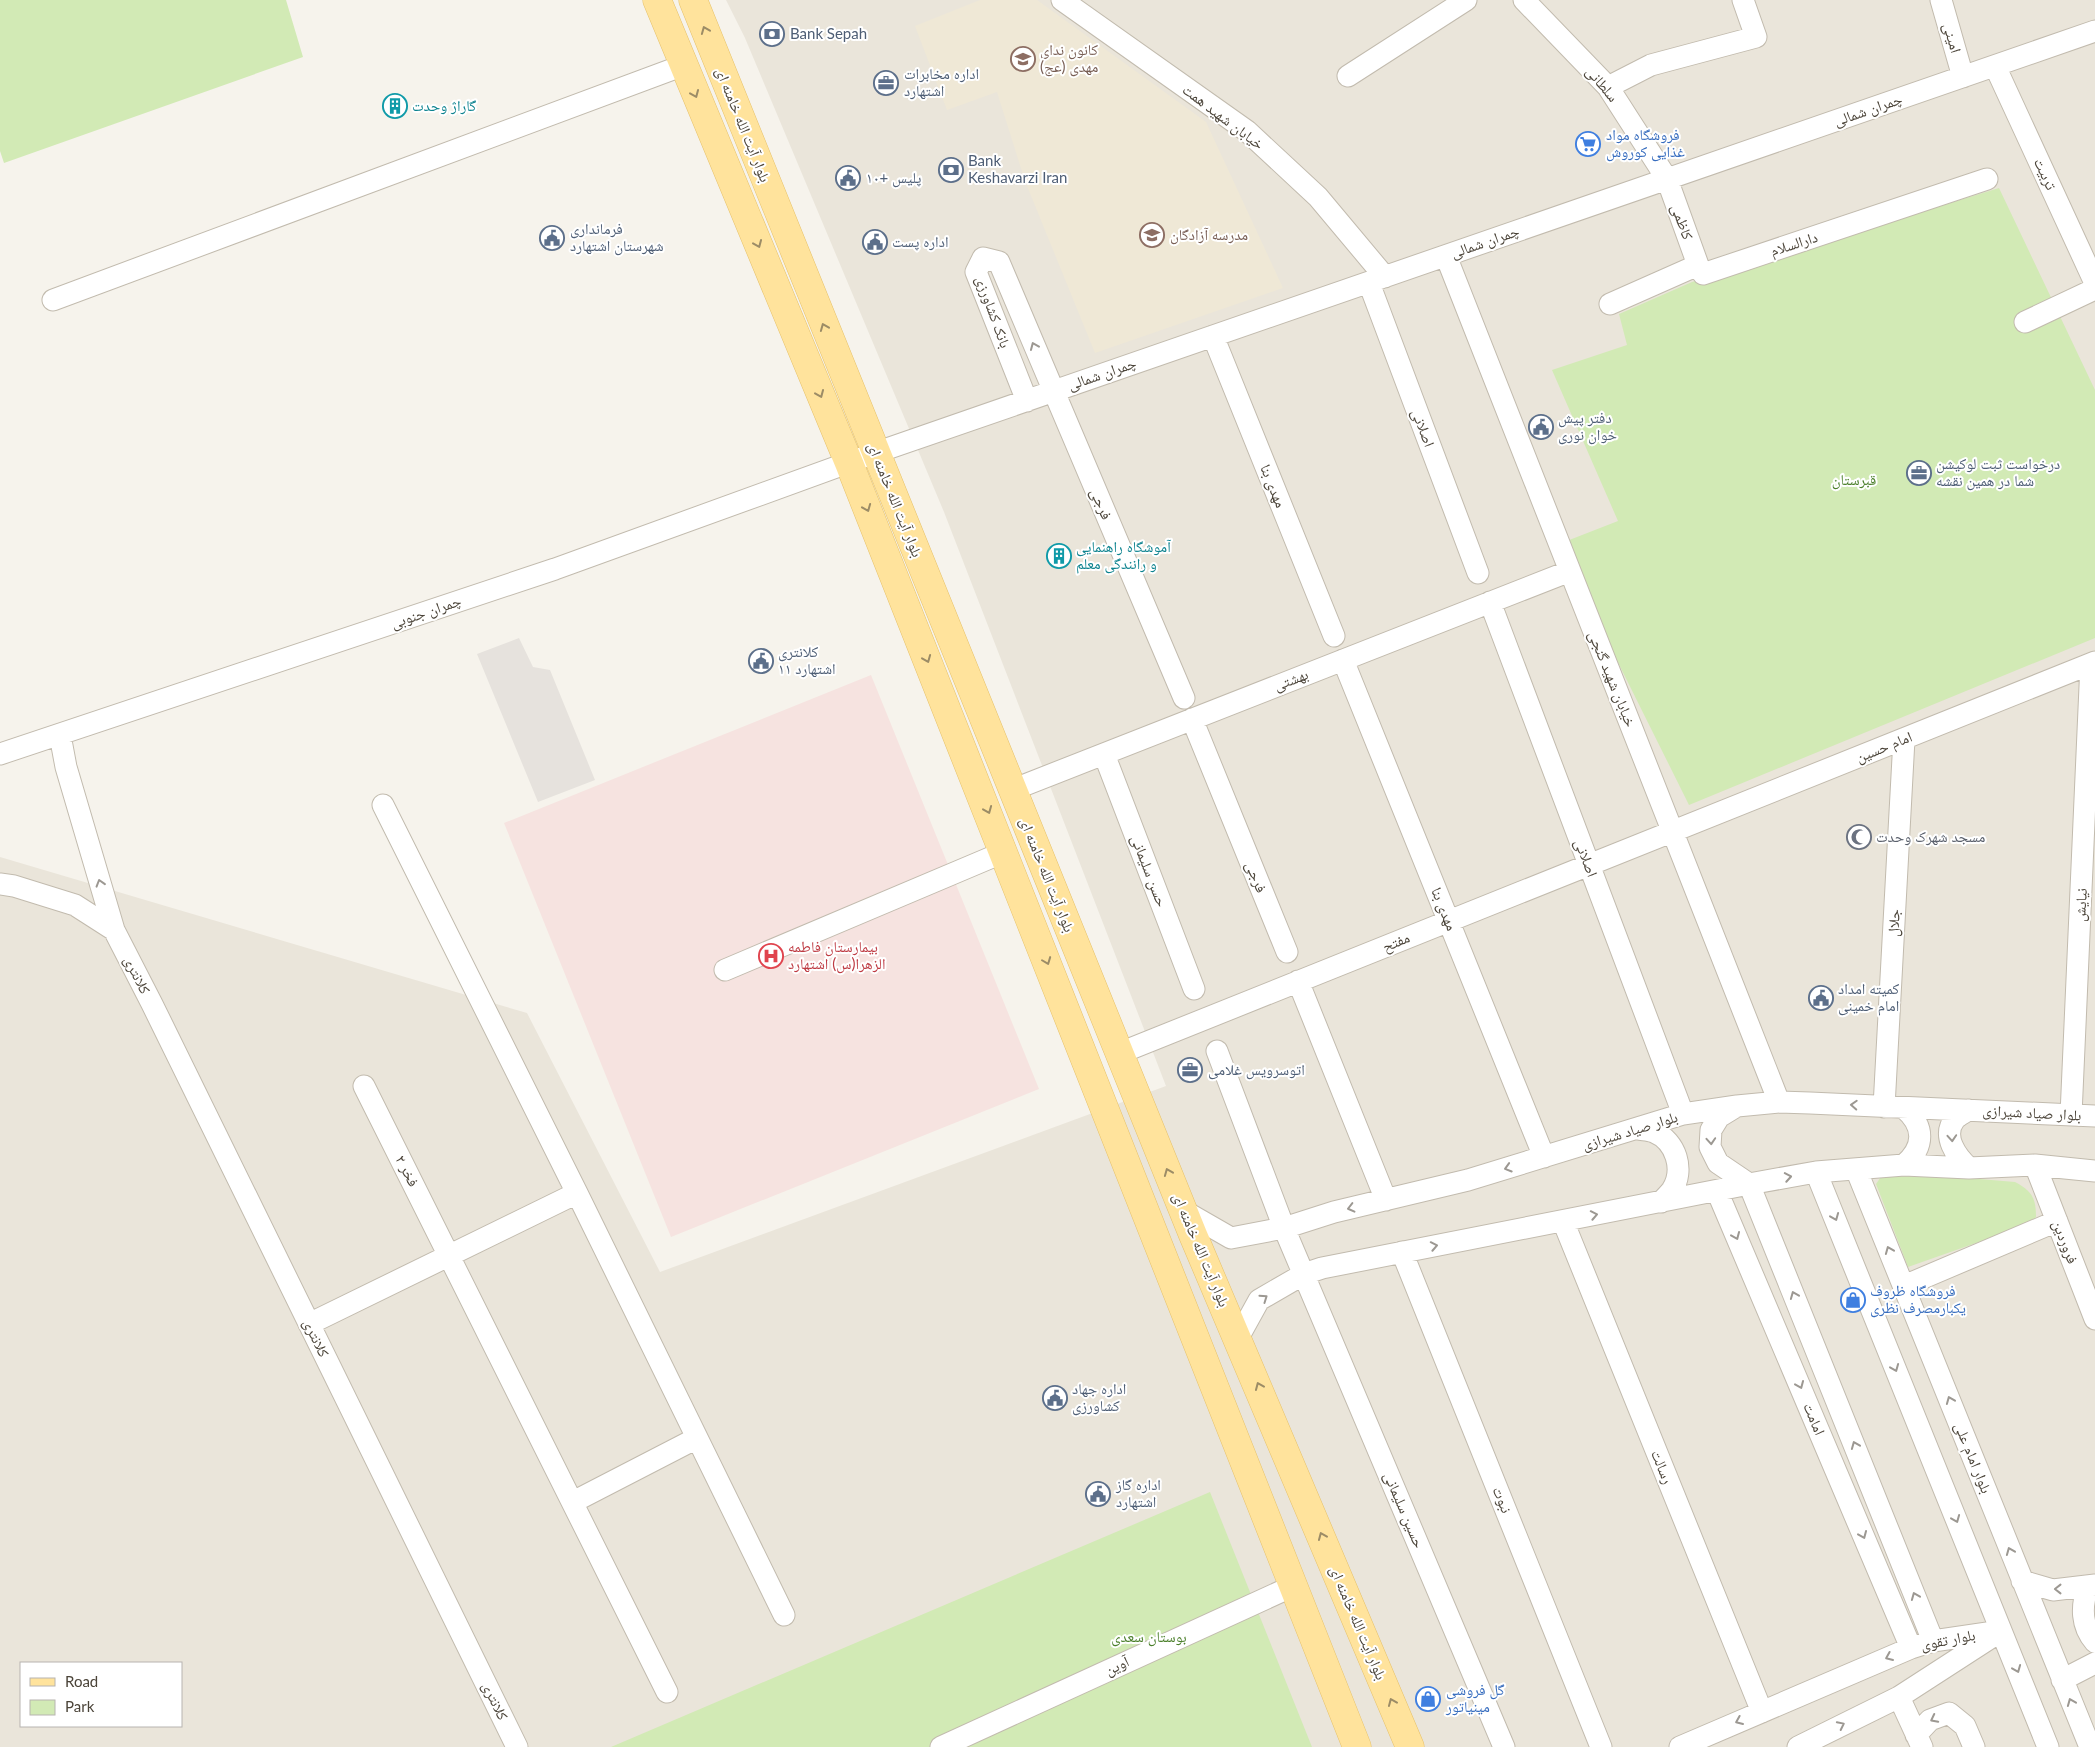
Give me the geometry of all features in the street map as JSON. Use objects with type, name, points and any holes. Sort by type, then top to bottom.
[{"type":"main road","name":"بلوار آیت الله خامنه ای","points":[[657,0],[849,463],[1357,1747]]},
{"type":"main road","name":"بلوار آیت الله خامنه ای","points":[[693,0],[875,453],[1184,1211],[1410,1747]]},
{"type":"street","name":"خیابان شهید همت","points":[[1062,0],[1247,132],[1318,197],[1377,280]]},
{"type":"street","points":[[1348,76],[1466,0]]},
{"type":"street","name":"سلطانی","points":[[1524,0],[1608,88],[1667,179]]},
{"type":"street","points":[[1608,88],[1651,65],[1756,37],[1743,0]]},
{"type":"street","name":"امینی","points":[[1941,0],[1963,77]]},
{"type":"street","name":"چمران شمالی","points":[[875,453],[1995,66],[2094,34]]},
{"type":"street","points":[[53,300],[684,65]]},
{"type":"street","name":"تربیت","points":[[1995,66],[2095,283]]},
{"type":"street","name":"کاظمی","points":[[1667,179],[1698,265]]},
{"type":"street","name":"دارالسلام","points":[[1698,265],[1703,274],[1987,180]]},
{"type":"street","name":"خیابان شهید گنجی","points":[[1446,256],[1779,1102]]},
{"type":"street","name":"بانک کشاورزی","points":[[1026,401],[976,272],[983,258],[998,262],[1053,391]]},
{"type":"street","points":[[1610,304],[1698,265]]},
{"type":"street","name":"اصلانی","points":[[1377,280],[1478,573]]},
{"type":"street","points":[[2025,322],[2095,289]]},
{"type":"street","name":"مهدی بنا","points":[[1213,336],[1334,636]]},
{"type":"street","name":"فرجی","points":[[1053,391],[1184,698]]},
{"type":"street","name":"چمران جنوبی","points":[[0,754],[555,569],[875,453]]},
{"type":"street","name":"بهشتی","points":[[1012,790],[1570,570]]},
{"type":"street","name":"اصلانی","points":[[1490,602],[1683,1114]]},
{"type":"street","name":"مهدی بنا","points":[[1343,660],[1544,1157]]},
{"type":"street","name":"امام حسین","points":[[1672,832],[2093,663]]},
{"type":"street","name":"نیایش","points":[[2071,1115],[2093,663]]},
{"type":"street","name":"فرجی","points":[[1192,719],[1287,952]]},
{"type":"street","name":"کلانتری","points":[[60,735],[66,767],[114,930],[517,1747]]},
{"type":"street","name":"جلال","points":[[1894,1108],[1904,739]]},
{"type":"street","name":"حسن سلیمانی","points":[[1104,754],[1194,989]]},
{"type":"street","points":[[383,805],[577,1193],[784,1615]]},
{"type":"street","name":"مفتح","points":[[1120,1053],[1672,832]]},
{"type":"street","points":[[725,970],[1004,852]]},
{"type":"street","points":[[0,884],[14,886],[75,905],[114,930]]},
{"type":"street","points":[[1298,981],[1386,1200]]},
{"type":"street","points":[[1217,1051],[1284,1228]]},
{"type":"street","name":"فخر ۲","points":[[364,1086],[667,1692]]},
{"type":"street","name":"بلوار صیاد شیرازی","points":[[1184,1211],[1231,1238],[1284,1228],[1334,1212],[1468,1180],[1683,1114],[1737,1106],[1779,1102],[2095,1116]]},
{"type":"street","points":[[1737,1106],[1719,1117],[1710,1130],[1710,1147],[1718,1163],[1750,1184]]},
{"type":"street","points":[[1894,1108],[1912,1116],[1918,1126],[1920,1136],[1918,1148],[1913,1158],[1904,1165]]},
{"type":"street","points":[[1968,1110],[1954,1120],[1950,1133],[1953,1148],[1959,1159],[1969,1168]]},
{"type":"street","points":[[1638,1129],[1655,1132],[1668,1142],[1677,1157],[1678,1174],[1673,1189],[1661,1202]]},
{"type":"street","points":[[1238,1338],[1259,1300],[1304,1274],[1322,1268],[1750,1184],[1816,1172],[1904,1165],[1969,1168],[2035,1166],[2095,1171]]},
{"type":"street","name":"فروردین","points":[[2035,1166],[2095,1319]]},
{"type":"street","name":"بلوار امام علی","points":[[1856,1169],[2090,1747]]},
{"type":"street","points":[[1816,1172],[2048,1747]]},
{"type":"street","name":"امامت","points":[[1750,1184],[1933,1641]]},
{"type":"street","name":"امامت","points":[[1717,1191],[1911,1648]]},
{"type":"street","points":[[309,1324],[577,1193]]},
{"type":"street","name":"رسالت","points":[[1563,1221],[1762,1712]]},
{"type":"street","points":[[1904,1286],[2057,1221]]},
{"type":"street","name":"حسین سلیمانی","points":[[1284,1228],[1504,1747]]},
{"type":"street","name":"نبوت","points":[[1402,1252],[1601,1747]]},
{"type":"street","points":[[573,1502],[697,1438]]},
{"type":"street","points":[[2022,1581],[2053,1590],[2092,1586]]},
{"type":"street","name":"آوین","points":[[942,1747],[1293,1586]]},
{"type":"street","points":[[2092,1586],[2084,1599],[2083,1618],[2091,1638],[2095,1642]]},
{"type":"street","name":"بلوار تقوی","points":[[1680,1747],[1911,1648],[1933,1641],[2002,1631]]},
{"type":"street","name":"بلوار تقوی","points":[[1798,1747],[1899,1697],[2002,1631]]},
{"type":"street","points":[[2062,1680],[2095,1663]]},
{"type":"street","points":[[1899,1697],[1919,1741]]},
{"type":"street","points":[[1919,1741],[1930,1720],[1949,1713],[1965,1726],[1974,1747]]},
{"type":"shaded area","points":[[726,0],[2095,0],[2095,1747],[0,1747],[0,857],[527,1013],[660,1272],[1166,1086],[944,512],[745,38]]},
{"type":"shaded area","points":[[980,0],[1037,0],[1206,122],[1283,288],[1095,353],[1025,181],[997,92],[947,110],[915,26]]},
{"type":"shaded area","points":[[519,638],[533,667],[550,670],[595,780],[538,802],[477,654]]},
{"type":"shaded area","name":"بیمارستان فاطمه الزهرا(س) اشتهارد","points":[[871,675],[1039,1089],[671,1237],[504,823]]},
{"type":"green space","points":[[0,0],[286,0],[303,57],[4,163],[0,151]]},
{"type":"green space","name":"قبرستان","points":[[1999,188],[2095,390],[2095,638],[1689,805],[1559,544],[1618,521],[1552,370],[1627,345],[1619,314],[1692,282]]},
{"type":"green space","points":[[1885,1171],[2015,1182],[2032,1196],[2036,1217],[2027,1225],[1908,1267],[1876,1184]]},
{"type":"green space","name":"بوستان سعدی","points":[[1210,1492],[1312,1747],[611,1747]]},
{"type":"place","name":"Bank Sepah","points":[[772,34]]},
{"type":"place","name":"کانون ندای مهدی (عج)","points":[[1023,59]]},
{"type":"place","name":"اداره مخابرات اشتهارد","points":[[886,83]]},
{"type":"place","name":"گاراژ وحدت","points":[[395,106]]},
{"type":"place","name":"فروشگاه مواد غذایی کوروش","points":[[1588,144]]},
{"type":"place","name":"Bank Keshavarzi Iran","points":[[951,170]]},
{"type":"place","name":"پلیس +۱۰","points":[[848,178]]},
{"type":"place","name":"مدرسه آزادگان","points":[[1152,235]]},
{"type":"place","name":"فرمانداری شهرستان اشتهارد","points":[[552,238]]},
{"type":"place","name":"اداره پست","points":[[875,242]]},
{"type":"place","name":"دفتر پیش خوان نوری","points":[[1541,427]]},
{"type":"place","name":"درخواست ثبت لوکیشن شما در همین نقشه","points":[[1919,473]]},
{"type":"place","name":"آموشگاه راهنمایی و رانندگی معلم","points":[[1059,556]]},
{"type":"place","name":"کلانتری ۱۱ اشتهارد","points":[[761,661]]},
{"type":"place","name":"مسجد شهرک وحدت","points":[[1859,837]]},
{"type":"place","name":"بیمارستان فاطمه الزهرا(س) اشتهارد","points":[[771,956]]},
{"type":"place","name":"کمیته امداد امام خمینی","points":[[1821,998]]},
{"type":"place","name":"اتوسرویس غلامی","points":[[1190,1070]]},
{"type":"place","name":"فروشگاه ظروف یکبارمصرف نظری","points":[[1853,1300]]},
{"type":"place","name":"اداره جهاد کشاورزی","points":[[1055,1398]]},
{"type":"place","name":"اداره گاز اشتهارد","points":[[1098,1494]]},
{"type":"place","name":"گل فروشی مینیاتور","points":[[1428,1699]]}]
